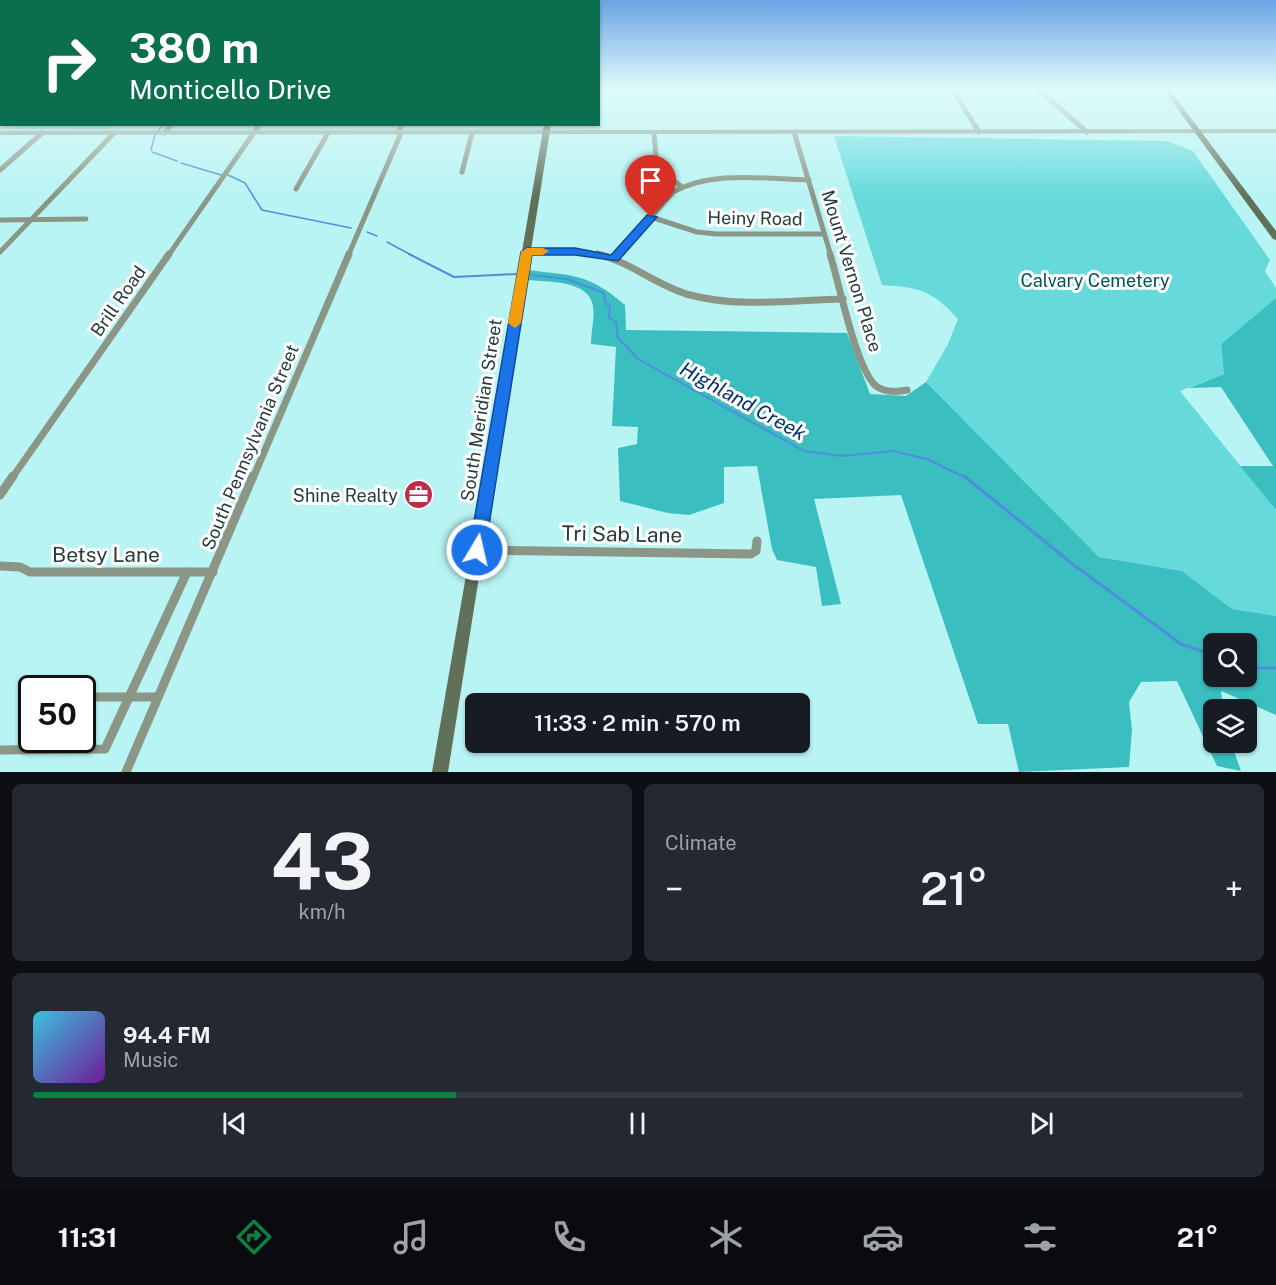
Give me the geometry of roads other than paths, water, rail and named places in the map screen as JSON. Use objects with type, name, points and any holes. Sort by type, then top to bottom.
[{"type":"main road","points":[[1191,125],[1276,237]]},
{"type":"main road","name":"South Meridian Street","points":[[440,772],[547,128]]},
{"type":"street","points":[[975,125],[979,132]]},
{"type":"street","points":[[1081,125],[1087,132]]},
{"type":"street","points":[[164,133],[170,126]]},
{"type":"street","name":"Brill Road","points":[[0,495],[259,126]]},
{"type":"street","points":[[0,133],[328,133],[400,130],[472,133],[547,128],[654,133],[1276,131]]},
{"type":"street","name":"South Pennsylvania Street","points":[[126,772],[400,130]]},
{"type":"street","name":"Mount Vernon Place","points":[[794,132],[843,299],[873,383],[887,392],[907,390]]},
{"type":"street","points":[[0,170],[42,133]]},
{"type":"street","points":[[0,252],[114,133]]},
{"type":"street","points":[[296,189],[328,133]]},
{"type":"street","points":[[462,172],[472,133]]},
{"type":"street","points":[[654,133],[657,168],[681,186]]},
{"type":"street","points":[[614,259],[681,186],[704,180],[809,180]]},
{"type":"street","name":"Heiny Road","points":[[651,217],[692,230],[716,234],[824,234]]},
{"type":"street","points":[[0,219],[86,219]]},
{"type":"street","points":[[527,252],[575,251],[614,259],[662,286],[696,297],[843,299]]},
{"type":"street","name":"Tri Sab Lane","points":[[477,550],[751,554],[756,551],[757,541]]},
{"type":"street","name":"Betsy Lane","points":[[0,566],[20,567],[30,572],[213,572]]},
{"type":"street","points":[[0,750],[105,749],[187,572]]},
{"type":"street","points":[[96,697],[158,697]]},
{"type":"waterway","name":"Highland Creek","points":[[158,131],[162,126]]},
{"type":"waterway","name":"Highland Creek","points":[[151,150],[155,135]]},
{"type":"waterway","name":"Highland Creek","points":[[152,152],[177,161]]},
{"type":"waterway","name":"Highland Creek","points":[[181,163],[221,175]]},
{"type":"waterway","name":"Highland Creek","points":[[228,175],[245,183],[262,210],[351,228]]},
{"type":"waterway","name":"Highland Creek","points":[[367,232],[377,236]]},
{"type":"waterway","name":"Highland Creek","points":[[387,242],[413,256]]},
{"type":"waterway","name":"Highland Creek","points":[[409,254],[454,277],[517,274]]},
{"type":"waterway","name":"Highland Creek","points":[[532,275],[567,279],[604,293],[605,302],[610,307],[609,318],[616,322],[618,338],[638,359],[804,451],[841,456],[893,451],[927,459],[966,478]]},
{"type":"waterway","name":"Highland Creek","points":[[964,476],[1070,562],[1181,644],[1203,651]]},
{"type":"waterway","name":"Highland Creek","points":[[1257,668],[1276,668]]},
{"type":"place","name":"Shine Realty","points":[[419,495]]},
{"type":"park label","name":"Calvary Cemetery","points":[[1095,280]]}]
